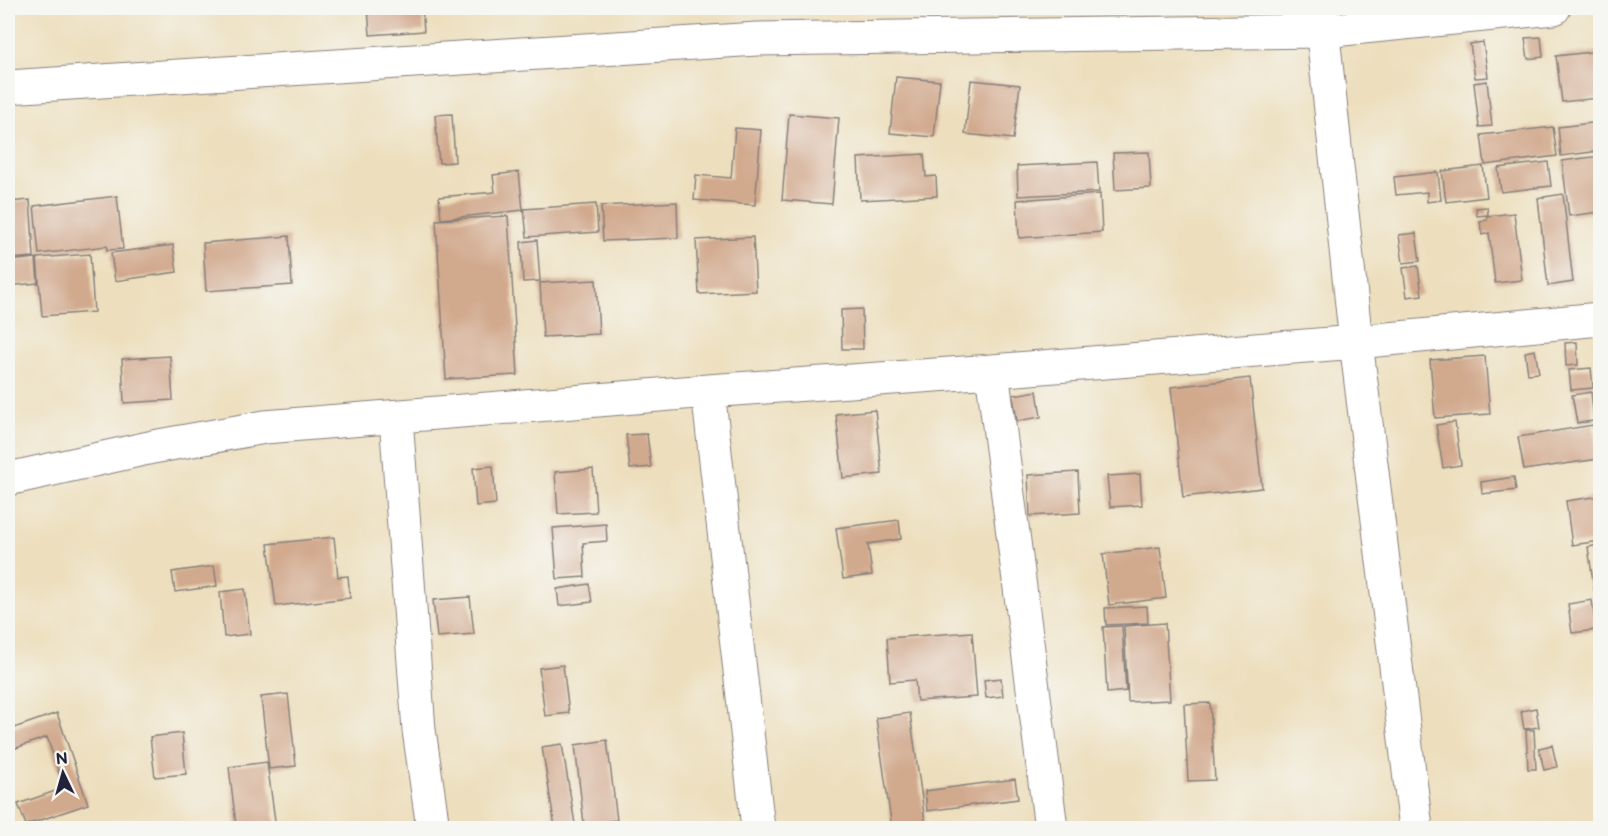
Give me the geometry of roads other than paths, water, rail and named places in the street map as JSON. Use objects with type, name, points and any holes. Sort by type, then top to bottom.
[{"type":"street","points":[[8,87],[757,39],[1322,19],[1554,8]]},
{"type":"street","points":[[1322,19],[1356,342],[1416,828]]},
{"type":"street","points":[[8,479],[153,447],[265,427],[1356,342],[1600,319]]},
{"type":"street","points":[[992,371],[1051,828]]},
{"type":"street","points":[[708,391],[758,828]]},
{"type":"street","points":[[396,418],[419,730],[433,828]]}]
